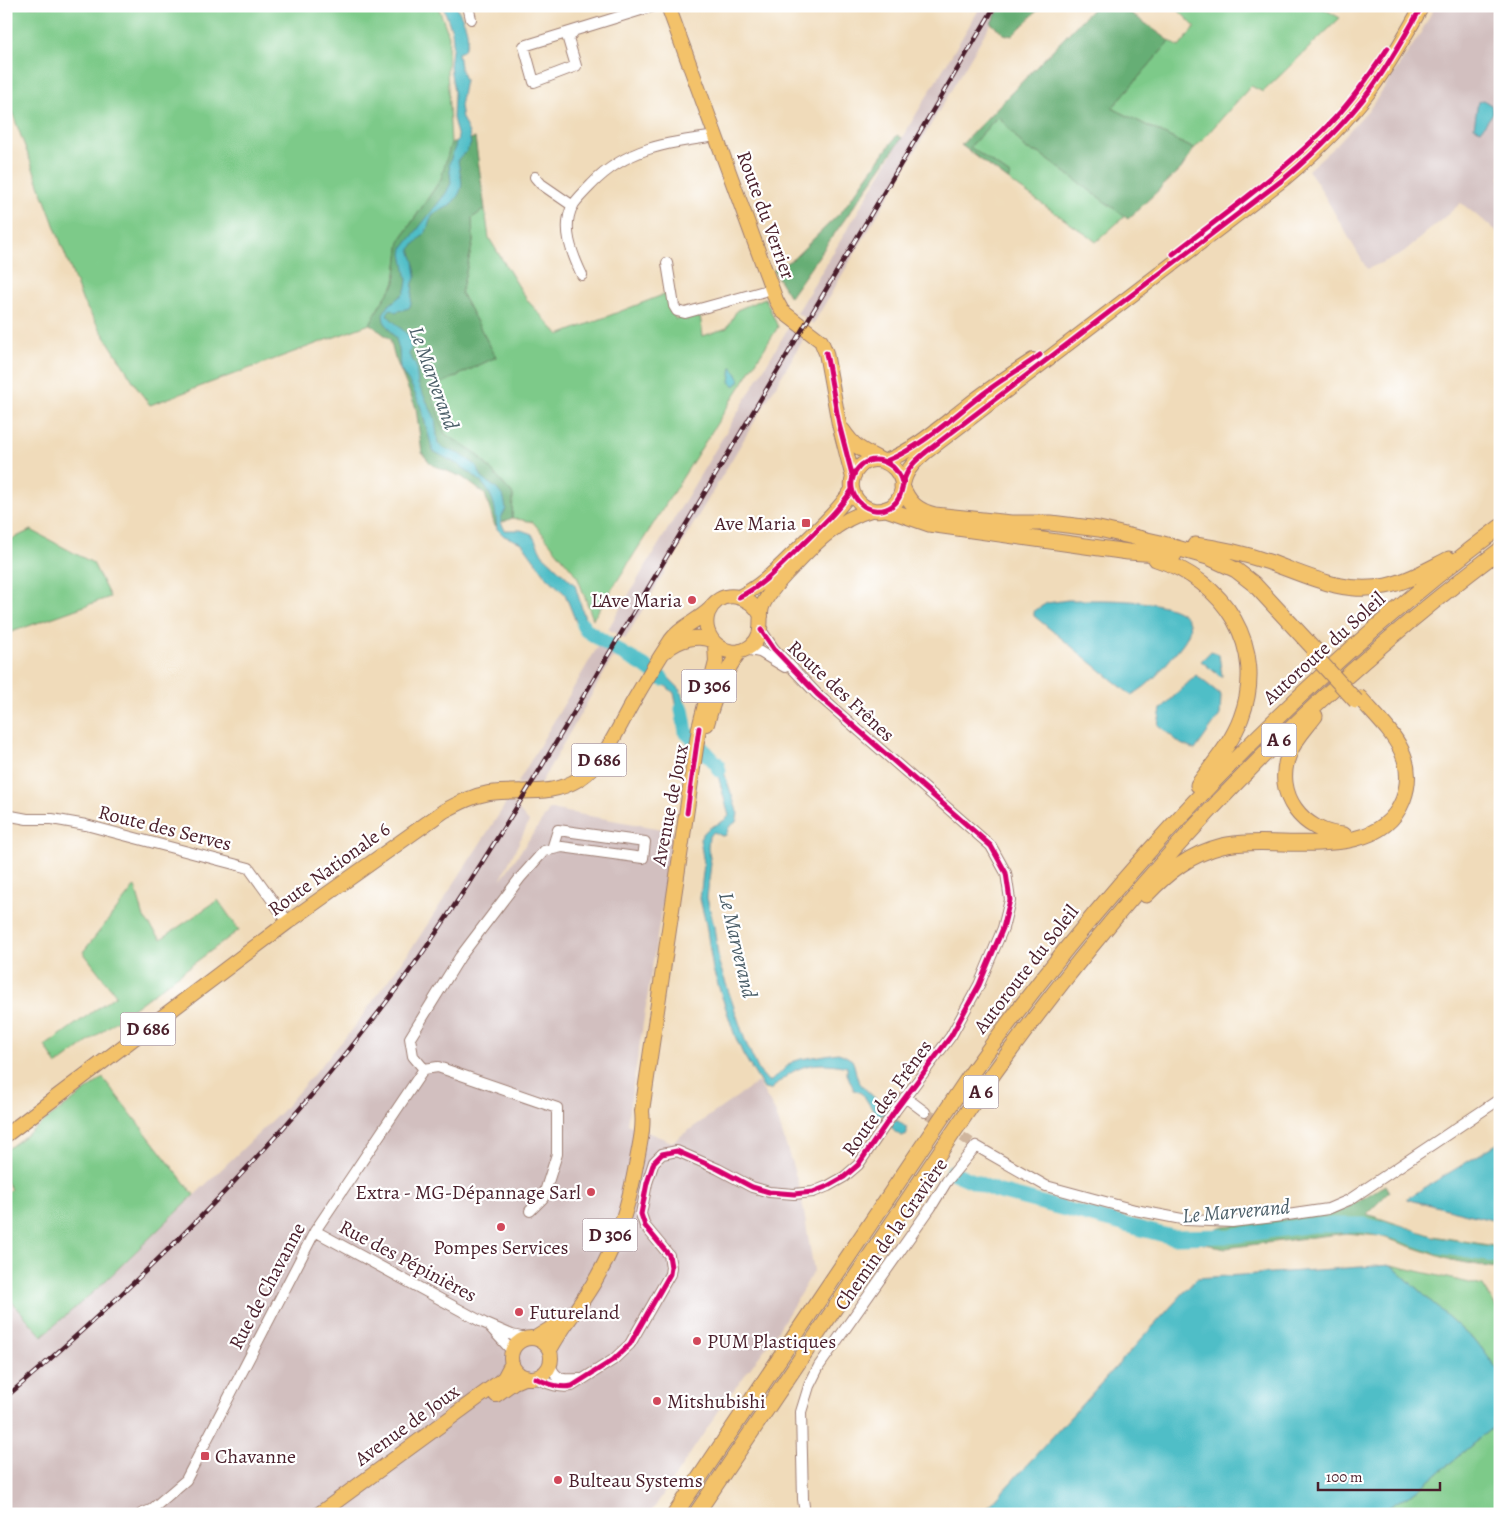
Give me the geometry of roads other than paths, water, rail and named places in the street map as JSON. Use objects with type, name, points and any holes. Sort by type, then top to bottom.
[{"type":"highway","points":[[902,484],[906,496],[914,506],[925,513],[1011,523],[1051,523],[1099,529],[1156,542],[1208,557],[1236,570],[1264,594],[1315,654]]},
{"type":"highway","points":[[878,509],[929,524],[1128,552],[1168,554],[1196,559],[1226,571],[1252,590],[1398,743],[1406,765],[1407,783],[1404,797],[1396,813],[1386,824],[1366,836],[1350,840],[1331,842],[1255,842],[1234,844],[1199,854],[1180,864],[1162,879],[1082,956]]},
{"type":"highway","name":"Autoroute du Soleil","points":[[675,1514],[971,1074],[1069,944],[1152,847],[1206,788],[1302,694],[1399,607],[1500,527]]},
{"type":"highway","points":[[1156,542],[1196,545],[1240,553],[1326,583],[1356,588],[1378,587],[1399,582],[1475,546]]},
{"type":"highway","name":"Autoroute du Soleil","points":[[696,1514],[986,1084],[1023,1032],[1082,956],[1185,836],[1256,763],[1345,678],[1424,610],[1500,550]]},
{"type":"highway","points":[[1128,552],[1157,559],[1180,568],[1199,579],[1212,590],[1236,623],[1244,642],[1248,670],[1245,708],[1232,738],[1152,847]]},
{"type":"highway","points":[[1345,678],[1294,743],[1288,756],[1284,774],[1288,796],[1298,813],[1312,826],[1335,834],[1350,834],[1372,827],[1388,814],[1396,802],[1401,789],[1401,767],[1395,748],[1358,700]]},
{"type":"main road","name":"Route du Verrier","points":[[668,6],[772,289],[782,311],[821,342],[826,353],[853,484]]},
{"type":"main road","points":[[739,596],[756,587],[777,569],[837,510],[853,484],[855,472],[864,464],[869,461],[883,461],[896,457],[932,435],[991,388],[1042,354],[1280,178],[1301,152],[1336,118],[1369,76],[1416,6]]},
{"type":"main road","points":[[761,623],[753,603],[739,596],[722,598],[710,610],[706,622],[708,635],[722,649],[731,651],[743,650],[755,642],[761,623],[762,607],[768,596],[811,548],[838,526],[861,512],[878,509],[896,502],[902,492],[902,484],[906,473],[914,462],[1318,148],[1358,105],[1384,69],[1422,6]]},
{"type":"main road","name":"Route du Verrier","points":[[840,424],[850,440],[858,448],[883,461]]},
{"type":"main road","points":[[883,461],[895,468],[902,484]]},
{"type":"main road","points":[[853,484],[859,503],[878,509]]},
{"type":"main road","name":"Route Nationale 6","points":[[6,1135],[288,922],[444,811],[466,799],[491,793],[544,791],[563,788],[580,778],[595,766],[646,680],[678,632],[710,610]]},
{"type":"main road","name":"Route Nationale 6","points":[[660,658],[671,647],[683,641],[698,638],[713,642]]},
{"type":"main road","name":"Avenue de Joux","points":[[550,1357],[558,1334],[596,1280],[614,1246],[625,1218],[632,1190],[644,1124],[642,1110],[675,884],[688,834],[701,733],[716,662],[713,642]]},
{"type":"main road","name":"Avenue de Joux","points":[[701,733],[727,671],[743,650]]},
{"type":"main road","name":"Avenue de Joux","points":[[530,1338],[546,1333],[562,1316],[608,1239],[624,1188],[636,1121],[642,1110]]},
{"type":"main road","points":[[530,1338],[544,1342],[550,1357],[544,1374],[530,1377],[520,1374],[512,1357],[520,1341],[530,1338]]},
{"type":"main road","name":"Avenue de Joux","points":[[319,1514],[498,1384],[504,1378],[512,1357]]},
{"type":"main road","name":"Avenue de Joux","points":[[334,1514],[506,1387],[530,1377]]},
{"type":"street","points":[[468,6],[472,19]]},
{"type":"street","points":[[574,31],[568,39],[576,66],[534,82],[524,46],[654,6]]},
{"type":"street","points":[[582,274],[572,255],[568,240],[568,221],[573,206],[600,175],[620,160],[648,149],[679,140],[716,136]]},
{"type":"street","points":[[535,177],[541,184],[573,206]]},
{"type":"street","points":[[667,263],[674,306],[677,311],[685,313],[772,289]]},
{"type":"street","name":"Route des Frênes","points":[[530,1377],[566,1388],[613,1360],[630,1344],[670,1274],[669,1255],[645,1226],[641,1214],[647,1183],[654,1162],[658,1157],[666,1152],[677,1152],[761,1190],[804,1194],[828,1186],[848,1174],[858,1165],[905,1097],[951,1036],[979,985],[1003,928],[1010,900],[1006,873],[991,846],[797,674],[774,649],[761,623]]},
{"type":"street","name":"Route des Frênes","points":[[743,650],[760,652],[797,674]]},
{"type":"street","name":"Route des Serves","points":[[6,815],[27,819],[52,819],[86,825],[249,868],[288,922]]},
{"type":"street","points":[[530,1212],[543,1198],[557,1154],[557,1108],[438,1068],[424,1069],[413,1056],[410,1038],[460,957],[520,878],[544,851],[562,847],[642,858],[645,842],[558,830],[552,849]]},
{"type":"street","name":"Rue de Chavanne","points":[[141,1514],[151,1510],[186,1480],[315,1231],[424,1069]]},
{"type":"street","points":[[905,1097],[925,1112]]},
{"type":"street","name":"Chemin de la Gravière","points":[[805,1514],[801,1412],[809,1386],[819,1366],[926,1215],[947,1181],[976,1146],[1046,1186],[1135,1210],[1187,1220],[1232,1222],[1328,1209],[1349,1200],[1500,1099]]},
{"type":"street","name":"Rue des Pépinières","points":[[315,1231],[484,1322],[512,1335],[530,1338]]},
{"type":"street","name":"Rue des Pépinières","points":[[484,1322],[512,1357]]},
{"type":"street","points":[[550,1357],[556,1375],[561,1379],[583,1378]]},
{"type":"water","points":[[443,6],[456,6],[466,28],[466,45],[463,51],[458,53],[460,67],[465,80],[460,106],[471,144],[458,159],[462,184],[459,194],[449,206],[432,215],[426,232],[410,249],[416,276],[413,283],[411,304],[409,308],[395,312],[392,309],[389,310],[387,315],[409,336],[411,348],[409,355],[416,365],[418,384],[435,418],[438,444],[443,448],[460,454],[476,465],[483,479],[496,488],[504,498],[506,509],[501,518],[501,523],[505,530],[521,530],[532,534],[542,554],[575,585],[585,619],[592,629],[601,635],[596,642],[578,627],[565,594],[546,576],[522,543],[504,536],[497,529],[493,503],[482,483],[467,470],[433,451],[421,408],[412,387],[400,369],[399,349],[396,339],[384,321],[383,314],[388,306],[404,293],[406,287],[407,280],[402,254],[403,248],[446,193],[451,183],[449,164],[458,138],[453,118],[454,92],[450,67],[453,41],[452,31]]},
{"type":"water","points":[[1483,100],[1491,105],[1493,113],[1481,130],[1474,127],[1478,102]]},
{"type":"water","points":[[732,366],[740,380],[735,386],[730,382]]},
{"type":"water","points":[[1068,600],[1151,603],[1171,608],[1185,617],[1189,629],[1180,647],[1158,674],[1131,695],[1034,616],[1034,611],[1047,603]]},
{"type":"water","points":[[624,648],[648,661],[643,670],[620,655]]},
{"type":"water","points":[[1211,651],[1219,655],[1221,677],[1201,661]]},
{"type":"water","points":[[661,670],[679,688],[685,702],[688,727],[684,729],[680,722],[674,693],[655,677]]},
{"type":"water","points":[[1196,675],[1221,695],[1220,715],[1195,750],[1181,744],[1158,725],[1161,709]]},
{"type":"water","points":[[711,747],[725,775],[738,814],[736,822],[729,827],[726,835],[722,836],[714,832],[709,836],[708,848],[711,863],[707,898],[714,926],[719,963],[746,1043],[759,1071],[768,1081],[771,1081],[792,1062],[838,1053],[844,1055],[852,1060],[858,1080],[879,1102],[885,1115],[874,1111],[862,1094],[854,1090],[847,1074],[847,1067],[821,1064],[802,1067],[789,1074],[770,1090],[764,1089],[743,1054],[713,970],[700,899],[704,864],[700,839],[706,831],[729,816],[716,768],[706,762],[709,748]]},
{"type":"water","points":[[898,1121],[907,1128],[907,1134],[902,1136],[896,1133],[891,1127],[891,1122]]},
{"type":"water","points":[[1500,1142],[1500,1222],[1406,1199]]},
{"type":"water","points":[[1391,1265],[1480,1346],[1500,1373],[1500,1421],[1422,1487],[1377,1514],[982,1514],[1197,1278]]},
{"type":"waterway","name":"Le Marverand","points":[[583,625],[586,630],[662,679]]},
{"type":"waterway","name":"Le Marverand","points":[[682,709],[686,732],[717,764],[719,770]]},
{"type":"waterway","name":"Le Marverand","points":[[952,1172],[996,1191],[1172,1237],[1230,1236],[1313,1225],[1364,1225],[1400,1233],[1435,1245],[1500,1256]]},
{"type":"tunnel","points":[[925,1112],[976,1146]]},
{"type":"railway","points":[[6,1397],[161,1257],[257,1157],[304,1105],[348,1051],[429,944],[533,781],[995,6]]},
{"type":"place","name":"Ave Maria","points":[[806,523]]},
{"type":"place","name":"L'Ave Maria","points":[[692,600]]},
{"type":"place","name":"Extra - MG-Dépannage Sarl","points":[[591,1192]]},
{"type":"place","name":"Pompes Services","points":[[501,1227]]},
{"type":"place","name":"Futureland","points":[[519,1312]]},
{"type":"place","name":"PUM Plastiques","points":[[697,1341]]},
{"type":"place","name":"Mitshubishi","points":[[657,1401]]},
{"type":"place","name":"Chavanne","points":[[205,1456]]},
{"type":"place","name":"Bulteau Systems","points":[[558,1480]]}]
